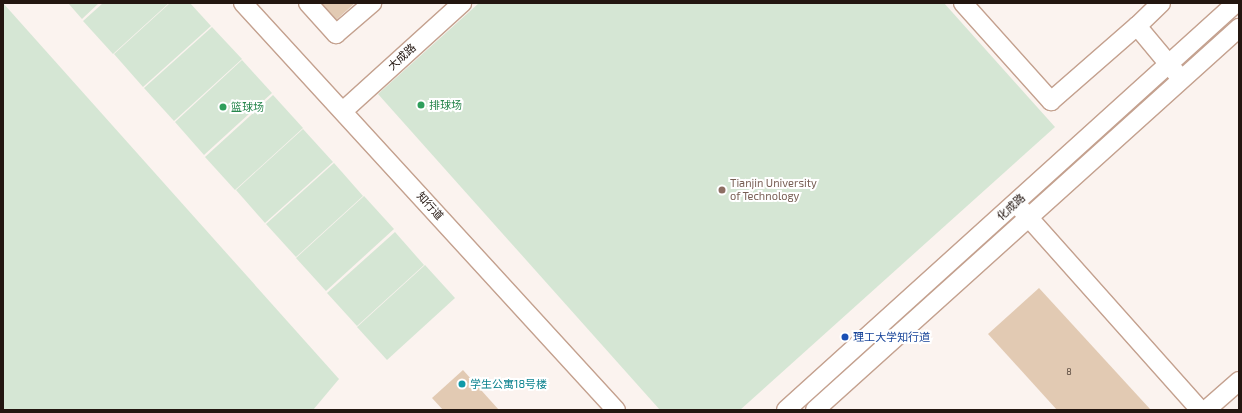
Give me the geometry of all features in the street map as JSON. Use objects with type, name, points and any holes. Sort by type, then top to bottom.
[{"type":"street","name":"知行道","points":[[243,3],[616,410]]},
{"type":"street","points":[[308,3],[336,34],[372,3]]},
{"type":"street","name":"大成路","points":[[343,111],[462,3]]},
{"type":"street","points":[[963,3],[1051,101],[1137,26],[1161,3]]},
{"type":"street","name":"化成路","points":[[786,410],[1236,3]]},
{"type":"street","points":[[1137,26],[1182,80]]},
{"type":"street","name":"化成路","points":[[815,410],[1239,28]]},
{"type":"street","points":[[1015,203],[1200,410]]},
{"type":"street","points":[[1206,410],[1239,381]]},
{"type":"green space","points":[[3,3],[339,379],[313,410],[3,410]]},
{"type":"green space","points":[[68,3],[99,3],[82,19]]},
{"type":"green space","points":[[103,3],[169,3],[113,54],[83,21]]},
{"type":"green space","points":[[170,3],[190,3],[211,26],[143,87],[114,54]]},
{"type":"green space","points":[[479,3],[944,3],[1055,127],[740,410],[660,410],[378,94]]},
{"type":"green space","name":"篮球场","points":[[212,27],[242,59],[174,121],[144,88]]},
{"type":"green space","name":"篮球场","points":[[242,60],[272,93],[204,155],[175,122]]},
{"type":"green space","name":"篮球场","points":[[273,95],[303,128],[235,190],[205,157]]},
{"type":"green space","points":[[303,129],[333,162],[265,223],[236,190]]},
{"type":"green space","points":[[334,163],[363,196],[296,257],[266,224]]},
{"type":"green space","points":[[364,196],[394,229],[326,291],[296,258]]},
{"type":"green space","points":[[395,232],[424,265],[357,326],[327,293]]},
{"type":"green space","points":[[425,265],[455,298],[387,360],[357,327]]},
{"type":"building","points":[[319,3],[355,3],[335,21]]},
{"type":"building","points":[[1039,288],[1150,410],[1057,410],[988,334]]},
{"type":"building","name":"学生公寓18号楼","points":[[463,370],[499,410],[443,410],[432,398]]},
{"type":"place","name":"排球场","points":[[421,105]]},
{"type":"place","name":"篮球场","points":[[223,107]]},
{"type":"place","name":"Tianjin University of Technology","points":[[722,190]]},
{"type":"place","name":"理工大学知行道","points":[[845,337]]},
{"type":"place","name":"学生公寓18号楼","points":[[462,384]]}]
